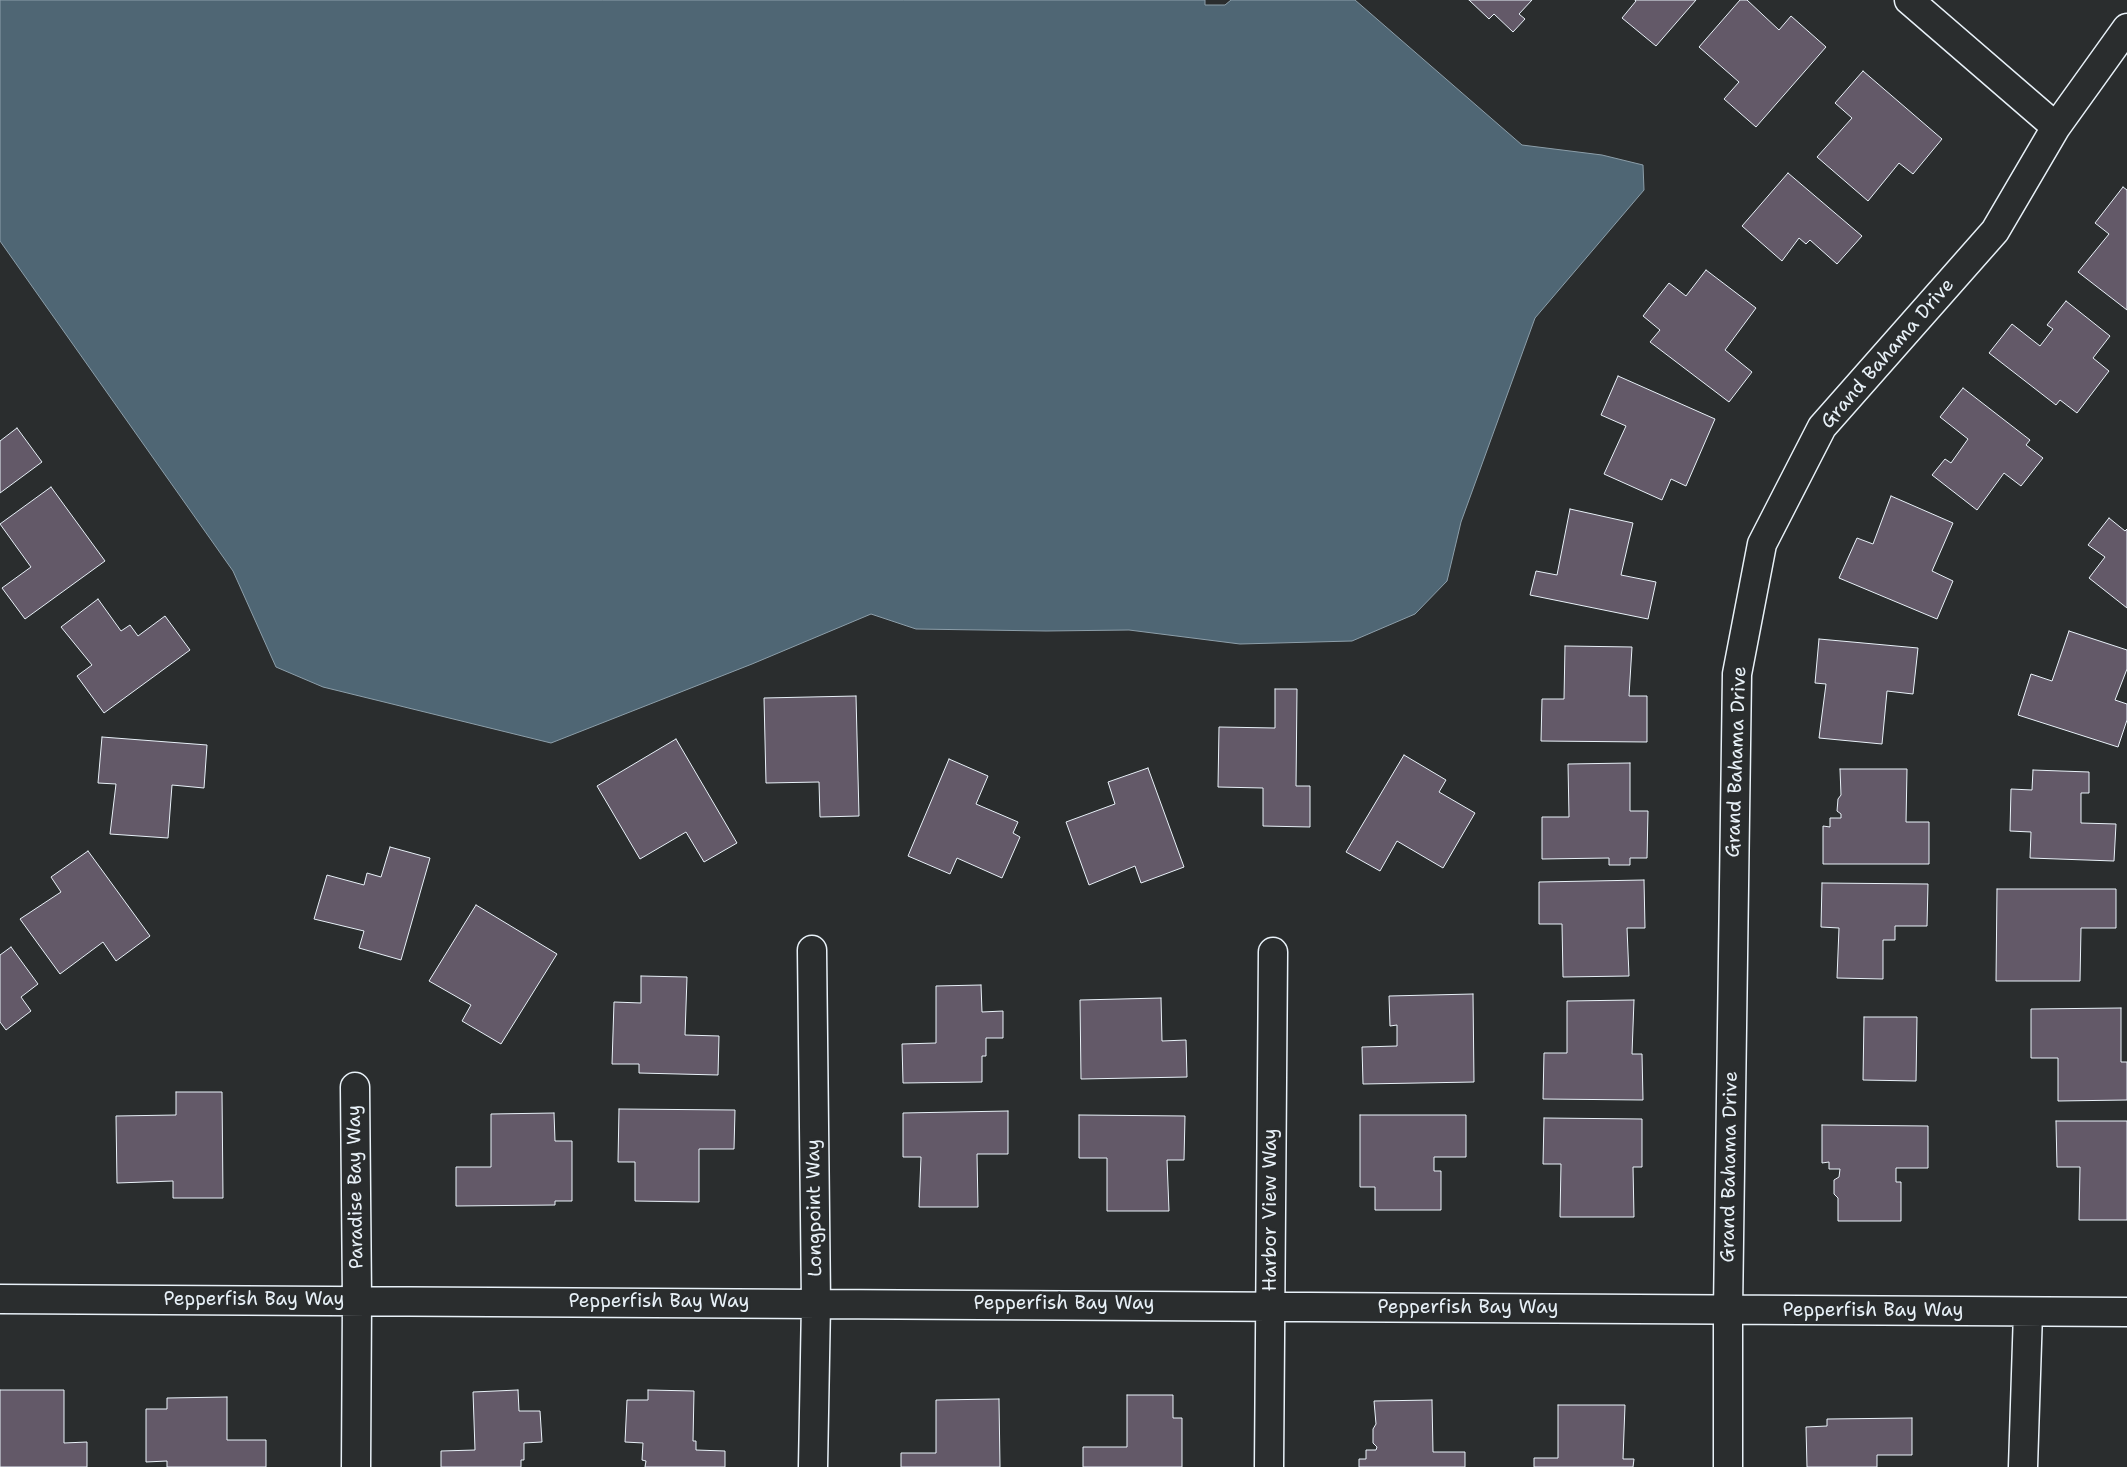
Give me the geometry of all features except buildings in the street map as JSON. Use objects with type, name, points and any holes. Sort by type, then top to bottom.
[{"type":"street","points":[[1909,0],[2056,127]]},
{"type":"street","name":"Grand Bahama Drive","points":[[1728,1467],[1728,1310],[1737,674],[1762,544],[1822,427],[1995,231],[2056,127],[2127,28]]},
{"type":"street","name":"Longpoint Way","points":[[812,950],[816,1303],[814,1467]]},
{"type":"street","name":"Harbor View Way","points":[[1269,1467],[1273,952]]},
{"type":"street","name":"Paradise Bay Way","points":[[355,1087],[356,1467]]},
{"type":"street","name":"Pepperfish Bay Way","points":[[0,1299],[2127,1312]]},
{"type":"street","points":[[2023,1467],[2028,1312]]},
{"type":"water","points":[[0,0],[1205,0],[1205,5],[1225,5],[1231,0],[1355,0],[1522,145],[1602,155],[1643,165],[1644,190],[1535,318],[1461,522],[1447,581],[1415,614],[1352,641],[1240,644],[1129,630],[916,629],[871,614],[752,664],[551,743],[323,687],[276,667],[233,571],[0,241]]}]
